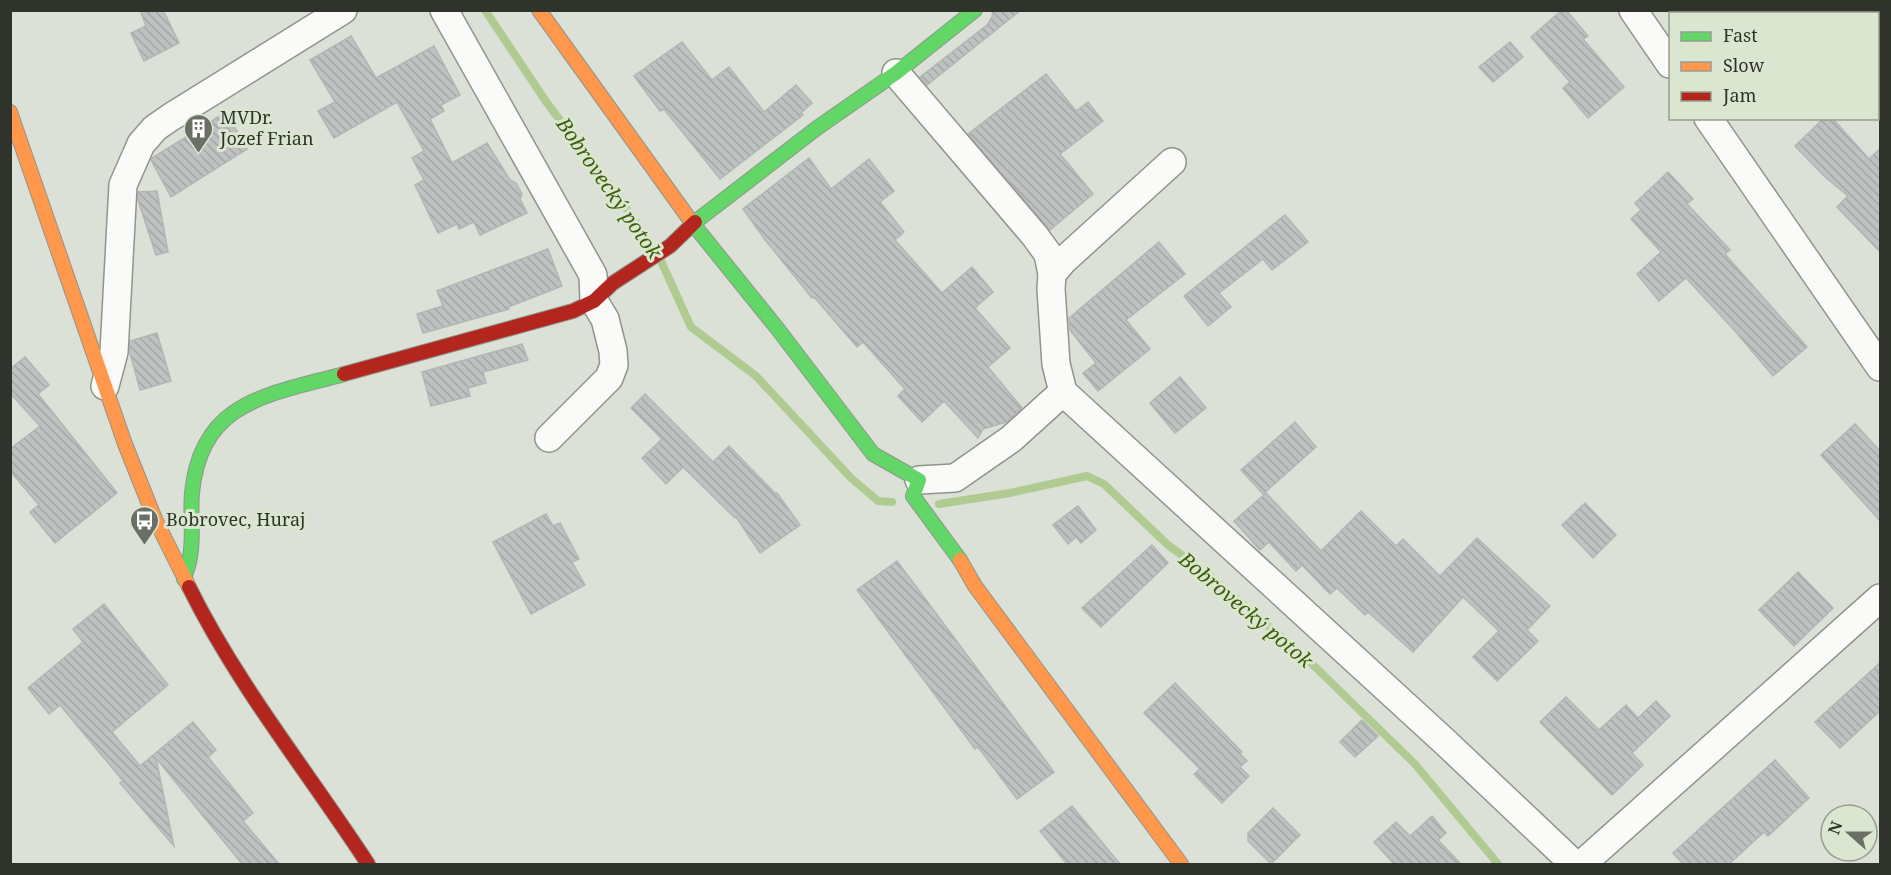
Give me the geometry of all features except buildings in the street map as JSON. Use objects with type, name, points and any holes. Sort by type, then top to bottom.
[{"type":"street","points":[[105,386],[114,352],[123,185],[141,144],[155,128],[171,117],[343,10]]},
{"type":"street","points":[[444,10],[593,275],[594,301],[605,319],[613,351],[614,366],[609,378],[549,438]]},
{"type":"street","points":[[539,10],[693,224],[777,328],[873,454],[919,480],[955,478],[1011,439],[1063,392]]},
{"type":"street","points":[[184,579],[191,553],[191,500],[198,459],[211,432],[232,411],[265,396],[573,311],[594,301],[613,283],[670,246],[693,224],[817,128],[896,73],[975,10]]},
{"type":"street","points":[[1633,10],[1669,61]]},
{"type":"street","points":[[896,73],[1048,254],[1052,274],[1056,364],[1063,392],[1435,733],[1574,864]]},
{"type":"street","points":[[10,112],[125,444],[155,519],[184,579],[262,711],[335,813],[368,864]]},
{"type":"street","points":[[1709,120],[1881,367]]},
{"type":"street","points":[[1052,274],[1063,261],[1172,162]]},
{"type":"street","points":[[919,480],[913,496],[966,566],[975,586],[1181,864]]},
{"type":"street","points":[[1582,864],[1881,598]]},
{"type":"waterway","name":"Bobrovecký potok","points":[[485,10],[547,103],[614,191],[655,250]]},
{"type":"waterway","name":"Bobrovecký potok","points":[[661,261],[691,327],[756,376],[851,478],[878,501],[892,502]]},
{"type":"waterway","name":"Bobrovecký potok","points":[[939,504],[1010,493],[1087,476],[1104,484],[1168,545],[1205,572],[1308,660],[1414,763],[1498,864]]},
{"type":"traffic: fast","points":[[695,222],[817,128],[896,73],[975,10]]},
{"type":"traffic: fast","points":[[693,224],[777,328],[873,454],[919,480],[913,496],[960,560]]},
{"type":"traffic: fast","points":[[184,579],[191,549],[192,493],[198,462],[209,438],[224,420],[243,406],[290,388],[344,374]]},
{"type":"traffic: slow","points":[[539,10],[693,224]]},
{"type":"traffic: slow","points":[[10,112],[125,444],[155,519],[189,587]]},
{"type":"traffic: slow","points":[[960,560],[975,586],[1181,864]]},
{"type":"traffic: jam","points":[[344,374],[573,311],[594,301],[613,283],[670,246],[695,222]]},
{"type":"traffic: jam","points":[[189,587],[208,624],[251,694],[368,864]]},
{"type":"place","name":"MVDr. Jozef Frian","points":[[199,154]]},
{"type":"place","name":"Bobrovec, Huraj","points":[[145,546]]}]
